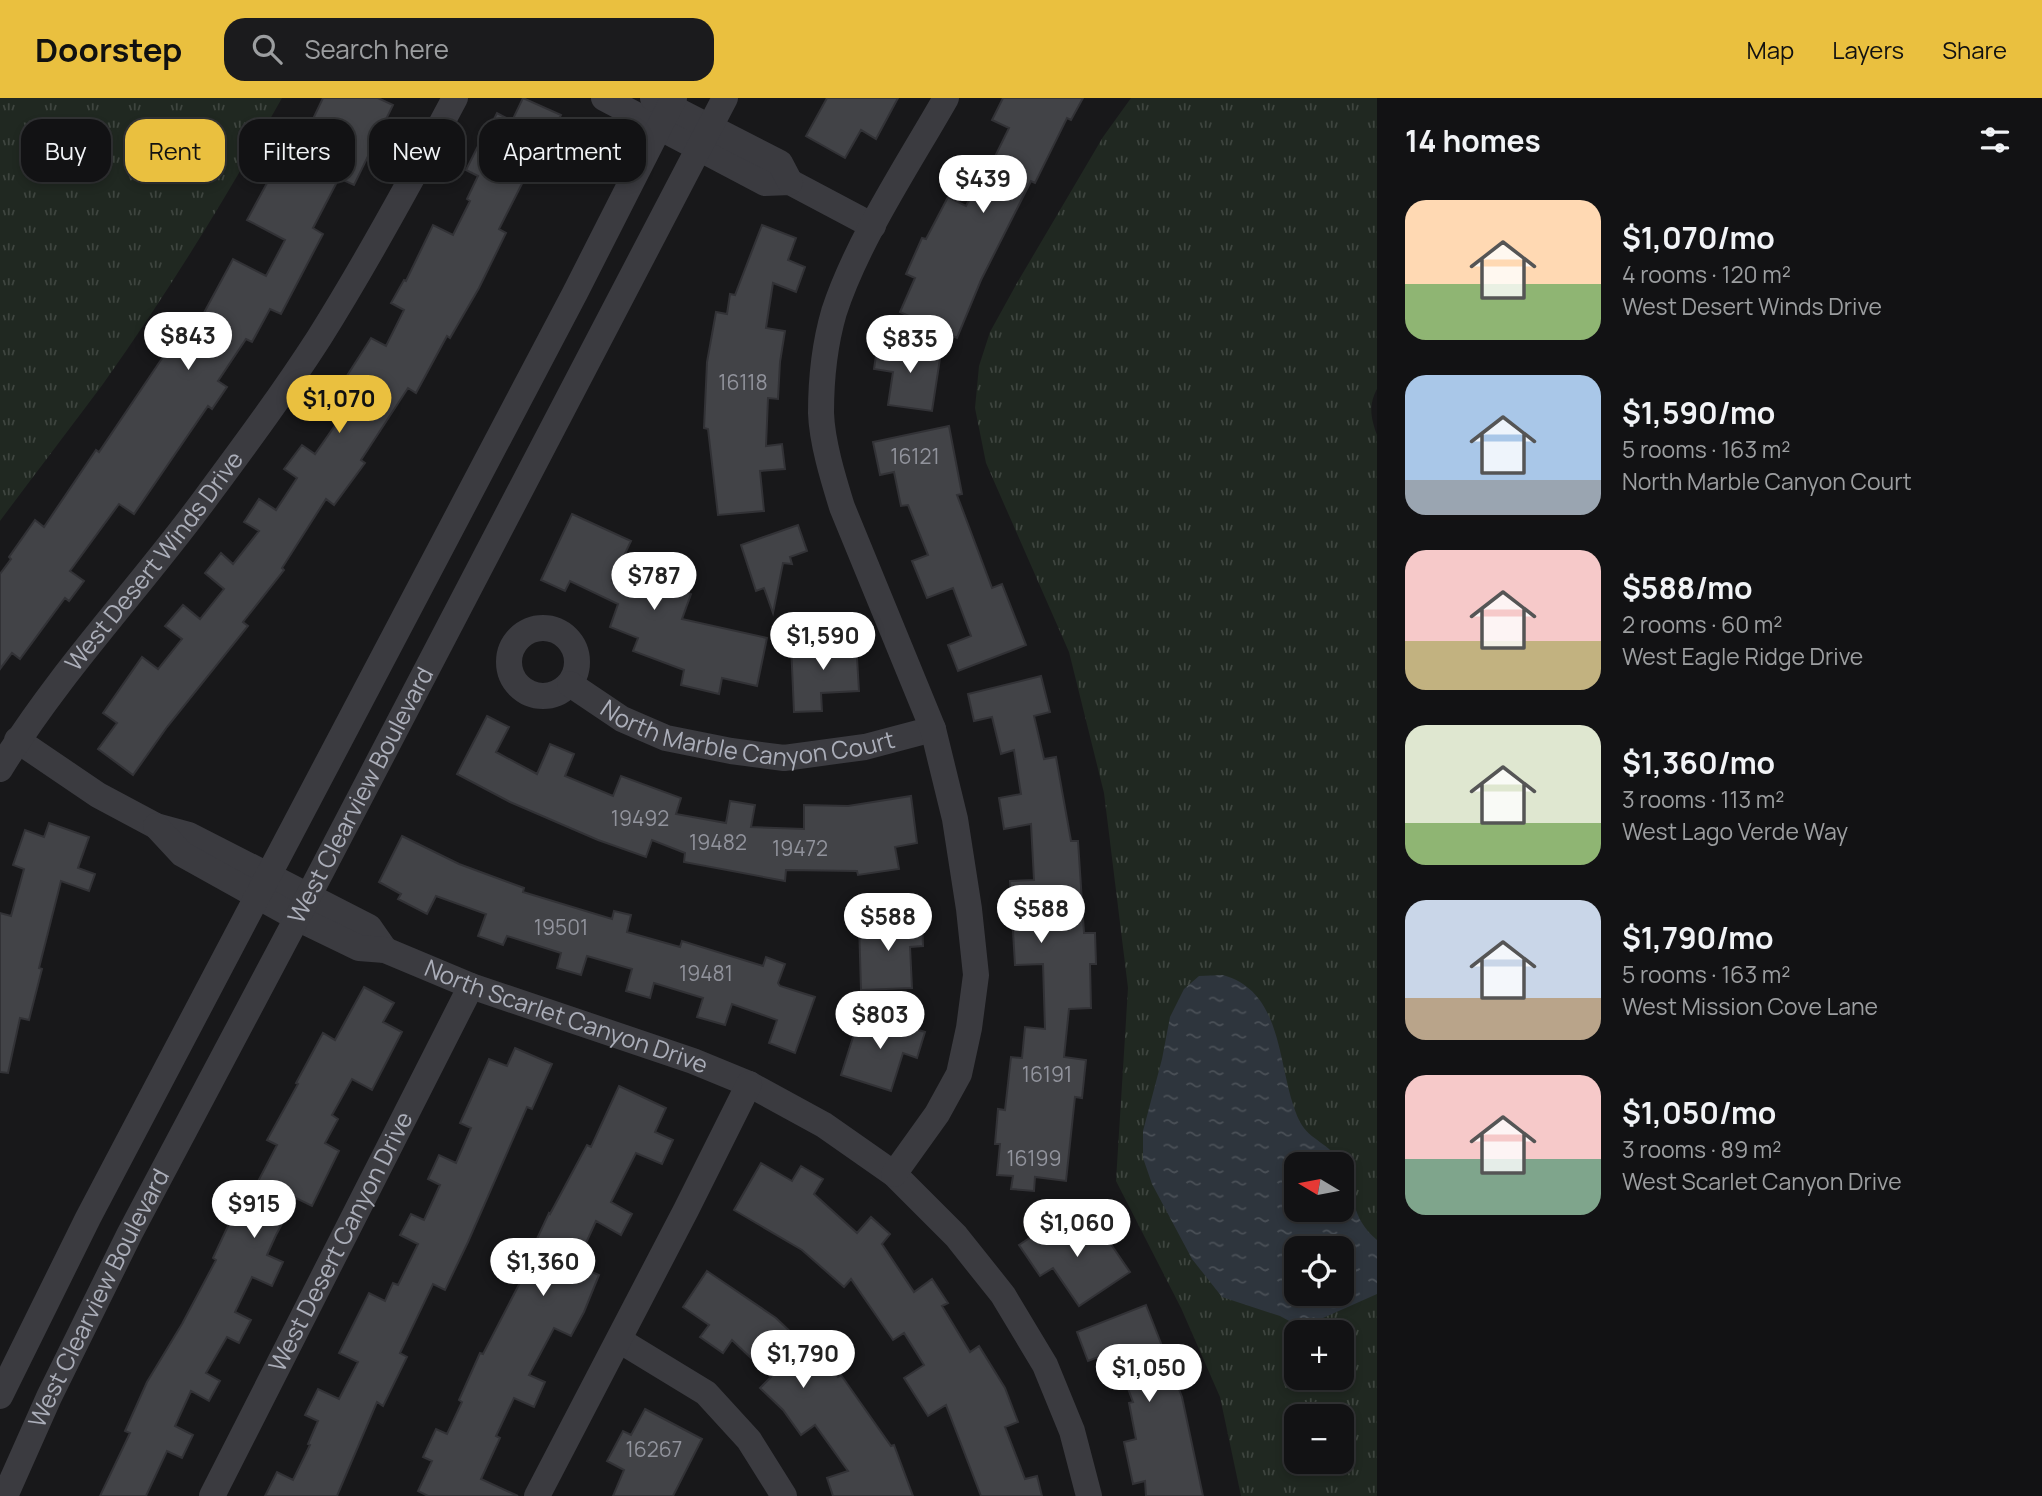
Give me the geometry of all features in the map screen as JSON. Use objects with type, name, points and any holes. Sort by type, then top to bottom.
[{"type":"street","name":"West Desert Winds Drive","points":[[0,769],[61,681],[201,504],[318,340],[392,216],[456,98]]},
{"type":"street","points":[[604,98],[664,108],[705,138],[780,163],[790,182],[873,226]]},
{"type":"street","name":"West Clearview Boulevard","points":[[5,1496],[50,1396],[130,1233],[303,907],[724,98]]},
{"type":"street","points":[[894,1174],[937,1114],[960,1074],[976,975],[955,819],[933,729],[842,507],[832,474],[821,414],[825,358],[834,313],[851,269],[946,98]]},
{"type":"street","name":"West Clearview Boulevard","points":[[0,1396],[88,1218],[575,293],[664,108]]},
{"type":"street","name":"North Marble Canyon Court","points":[[570,684],[622,719],[666,738],[784,758],[865,747],[933,729]]},
{"type":"street","name":"North Scarlet Canyon Drive","points":[[18,740],[98,795],[156,826],[189,835],[264,887],[303,907],[369,927],[385,950],[471,986],[693,1061],[750,1084],[824,1125],[894,1174],[956,1236],[1003,1294],[1045,1365],[1072,1432],[1089,1496]]},
{"type":"street","name":"West Desert Canyon Drive","points":[[212,1496],[471,986]]},
{"type":"street","points":[[537,1496],[750,1084]]},
{"type":"street","points":[[619,1340],[706,1393],[749,1440],[784,1496]]},
{"type":"green space","points":[[0,98],[282,98],[270,119],[239,119],[239,172],[218,208],[151,315],[103,384],[0,521]]},
{"type":"green space","points":[[1131,98],[1377,98],[1377,389],[1371,412],[1377,435],[1377,1496],[1241,1496],[1220,1397],[1181,1308],[1116,1181],[1128,988],[1104,793],[1069,652],[986,463],[975,408],[979,366],[990,332],[1103,137]]},
{"type":"water","points":[[1223,975],[1244,984],[1259,999],[1276,1037],[1292,1102],[1300,1122],[1332,1152],[1284,1152],[1284,1222],[1354,1222],[1354,1201],[1362,1223],[1377,1240],[1377,1294],[1354,1304],[1354,1236],[1284,1236],[1284,1306],[1350,1306],[1318,1320],[1287,1320],[1222,1297],[1192,1259],[1152,1184],[1143,1158],[1143,1131],[1170,1017],[1184,989],[1199,976]]},
{"type":"building","points":[[323,98],[378,98],[393,105],[386,119],[369,119],[369,154],[354,185],[348,182],[355,182],[355,119],[313,119]]},
{"type":"building","points":[[523,98],[561,115],[559,119],[513,119]]},
{"type":"building","points":[[827,98],[898,98],[876,139],[861,130],[845,158],[806,136]]},
{"type":"building","points":[[1003,98],[1083,98],[1071,120],[1067,118],[1035,183],[1031,181],[981,280],[957,338],[900,312],[915,278],[906,274],[922,238],[926,239],[948,197],[966,206],[980,179],[983,181],[1009,128],[992,120]]},
{"type":"building","points":[[497,113],[508,119],[494,119]]},
{"type":"building","points":[[478,146],[479,182],[523,182],[499,229],[506,233],[479,288],[450,338],[447,336],[416,393],[408,388],[361,460],[365,463],[334,505],[326,499],[282,568],[284,570],[243,622],[248,626],[167,727],[133,775],[98,749],[117,723],[103,713],[142,657],[158,669],[182,639],[165,626],[183,605],[200,619],[224,589],[205,573],[221,553],[233,564],[259,531],[244,522],[259,499],[276,510],[297,478],[284,469],[302,445],[315,454],[336,424],[334,423],[348,401],[336,393],[371,338],[386,346],[404,310],[391,303],[404,280],[406,281],[433,225],[453,235],[470,201],[467,199],[478,176],[466,170]]},
{"type":"building","points":[[268,182],[337,182],[313,228],[323,234],[281,314],[270,309],[252,342],[246,339],[218,381],[227,387],[212,409],[208,406],[134,514],[119,504],[70,571],[84,581],[69,601],[65,598],[20,659],[12,653],[0,669],[0,574],[11,559],[9,557],[35,520],[44,527],[96,450],[99,452],[175,339],[186,346],[233,259],[266,276],[285,240],[247,220]]},
{"type":"building","points":[[762,225],[796,238],[788,260],[805,267],[796,292],[773,283],[766,328],[785,331],[778,399],[768,398],[766,446],[782,444],[785,469],[760,471],[764,511],[718,515],[708,429],[704,428],[707,362],[716,312],[727,314],[730,294],[735,295]]},
{"type":"building","points":[[878,342],[941,352],[932,411],[888,405],[893,372],[874,369]]},
{"type":"building","points":[[949,426],[962,494],[957,495],[992,588],[1002,584],[1026,645],[958,671],[948,645],[971,636],[953,588],[927,598],[912,561],[928,555],[908,505],[901,506],[894,472],[880,475],[873,442]]},
{"type":"building","points":[[572,514],[631,541],[612,581],[651,595],[656,581],[691,594],[682,619],[767,638],[757,686],[722,678],[719,694],[681,685],[684,670],[633,651],[638,638],[610,627],[618,604],[570,581],[565,591],[541,580]]},
{"type":"building","points":[[798,525],[807,551],[790,557],[792,564],[783,563],[773,613],[764,588],[756,591],[741,545]]},
{"type":"building","points":[[856,641],[859,691],[821,693],[822,711],[794,712],[791,644]]},
{"type":"building","points":[[1041,676],[1050,712],[1034,716],[1044,759],[1056,757],[1071,841],[1078,841],[1084,933],[1095,933],[1096,964],[1090,964],[1091,1008],[1069,1009],[1064,1057],[1086,1060],[1082,1098],[1075,1097],[1066,1181],[1035,1177],[1034,1191],[1011,1189],[1013,1176],[997,1175],[1000,1144],[995,1144],[998,1109],[1005,1110],[1011,1057],[1022,1058],[1025,1027],[1045,1029],[1043,964],[1015,965],[1010,881],[1034,880],[1031,824],[1004,829],[999,798],[1021,794],[1014,750],[1001,754],[992,717],[974,721],[968,694]]},
{"type":"building","points":[[487,716],[509,727],[496,752],[537,774],[550,744],[574,754],[565,776],[613,796],[621,776],[681,798],[676,814],[726,823],[730,801],[755,805],[751,827],[804,829],[804,805],[848,806],[911,796],[917,843],[895,847],[899,869],[858,875],[857,871],[786,870],[785,881],[684,862],[685,853],[652,840],[646,857],[598,840],[510,802],[457,774]]},
{"type":"building","points":[[49,823],[89,837],[78,868],[95,874],[89,891],[61,881],[29,1020],[20,1018],[8,1073],[0,1072],[0,913],[11,916],[24,869],[13,865],[25,830],[44,837]]},
{"type":"building","points":[[402,836],[459,864],[524,888],[523,892],[612,919],[614,911],[631,915],[627,932],[680,947],[682,941],[763,966],[766,957],[785,964],[778,983],[780,986],[815,997],[795,1053],[769,1043],[777,1020],[732,1004],[725,1025],[697,1017],[703,998],[654,983],[650,998],[626,991],[632,969],[587,956],[581,975],[557,968],[561,953],[507,936],[503,945],[478,936],[486,914],[436,896],[427,914],[398,899],[401,894],[379,882]]},
{"type":"building","points":[[922,920],[923,946],[910,947],[912,988],[861,990],[859,922]]},
{"type":"building","points":[[364,987],[394,1003],[383,1022],[402,1032],[372,1090],[352,1079],[332,1115],[338,1119],[325,1143],[339,1151],[312,1206],[296,1198],[276,1235],[267,1255],[283,1262],[272,1286],[252,1277],[235,1312],[251,1320],[239,1343],[227,1337],[206,1373],[220,1381],[209,1401],[191,1391],[175,1426],[193,1435],[182,1458],[167,1451],[146,1496],[100,1496],[130,1433],[125,1431],[147,1382],[216,1260],[213,1258],[235,1211],[241,1214],[277,1145],[267,1140],[298,1084],[296,1083],[323,1033],[335,1040]]},
{"type":"building","points":[[861,1012],[925,1032],[917,1058],[903,1053],[891,1091],[841,1075]]},
{"type":"building","points":[[515,1048],[552,1064],[532,1109],[527,1107],[445,1290],[433,1284],[400,1353],[407,1357],[383,1406],[377,1402],[337,1496],[265,1496],[277,1472],[293,1480],[318,1421],[305,1415],[318,1389],[339,1399],[358,1362],[339,1353],[369,1293],[385,1301],[393,1283],[398,1285],[418,1244],[400,1235],[411,1214],[424,1220],[440,1185],[428,1179],[439,1155],[456,1163],[471,1128],[460,1123],[489,1059],[507,1066]]},
{"type":"building","points":[[619,1086],[666,1108],[655,1132],[673,1140],[662,1164],[636,1153],[611,1202],[632,1214],[621,1235],[596,1221],[576,1265],[599,1275],[584,1312],[571,1336],[554,1328],[529,1375],[545,1382],[534,1407],[514,1398],[496,1436],[500,1438],[481,1479],[518,1496],[428,1496],[418,1491],[432,1461],[423,1457],[436,1429],[447,1434],[480,1353],[483,1354],[526,1271],[523,1269],[549,1213],[587,1145],[591,1147]]},
{"type":"building","points":[[761,1163],[792,1181],[801,1166],[823,1179],[814,1194],[857,1233],[871,1217],[890,1234],[882,1244],[914,1292],[932,1279],[948,1303],[942,1306],[970,1352],[979,1346],[1005,1388],[1018,1422],[1005,1427],[1025,1479],[1037,1476],[1042,1496],[981,1496],[946,1405],[928,1416],[904,1378],[924,1365],[904,1333],[893,1340],[851,1279],[844,1287],[802,1250],[734,1210]]},
{"type":"building","points":[[1090,1214],[1130,1272],[1079,1306],[1053,1268],[1040,1276],[1019,1245],[1046,1227],[1054,1238]]},
{"type":"building","points":[[707,1271],[776,1318],[838,1377],[841,1375],[891,1446],[894,1445],[913,1496],[833,1496],[827,1478],[848,1471],[815,1425],[801,1435],[783,1410],[760,1388],[771,1377],[732,1340],[723,1353],[700,1337],[709,1325],[683,1307]]},
{"type":"building","points":[[1146,1305],[1182,1397],[1203,1496],[1146,1496],[1145,1481],[1133,1484],[1124,1442],[1136,1439],[1129,1403],[1133,1402],[1114,1351],[1088,1361],[1077,1332]]},
{"type":"building","points":[[645,1409],[702,1439],[673,1496],[613,1496],[624,1470],[607,1461],[623,1431],[631,1435]]}]
